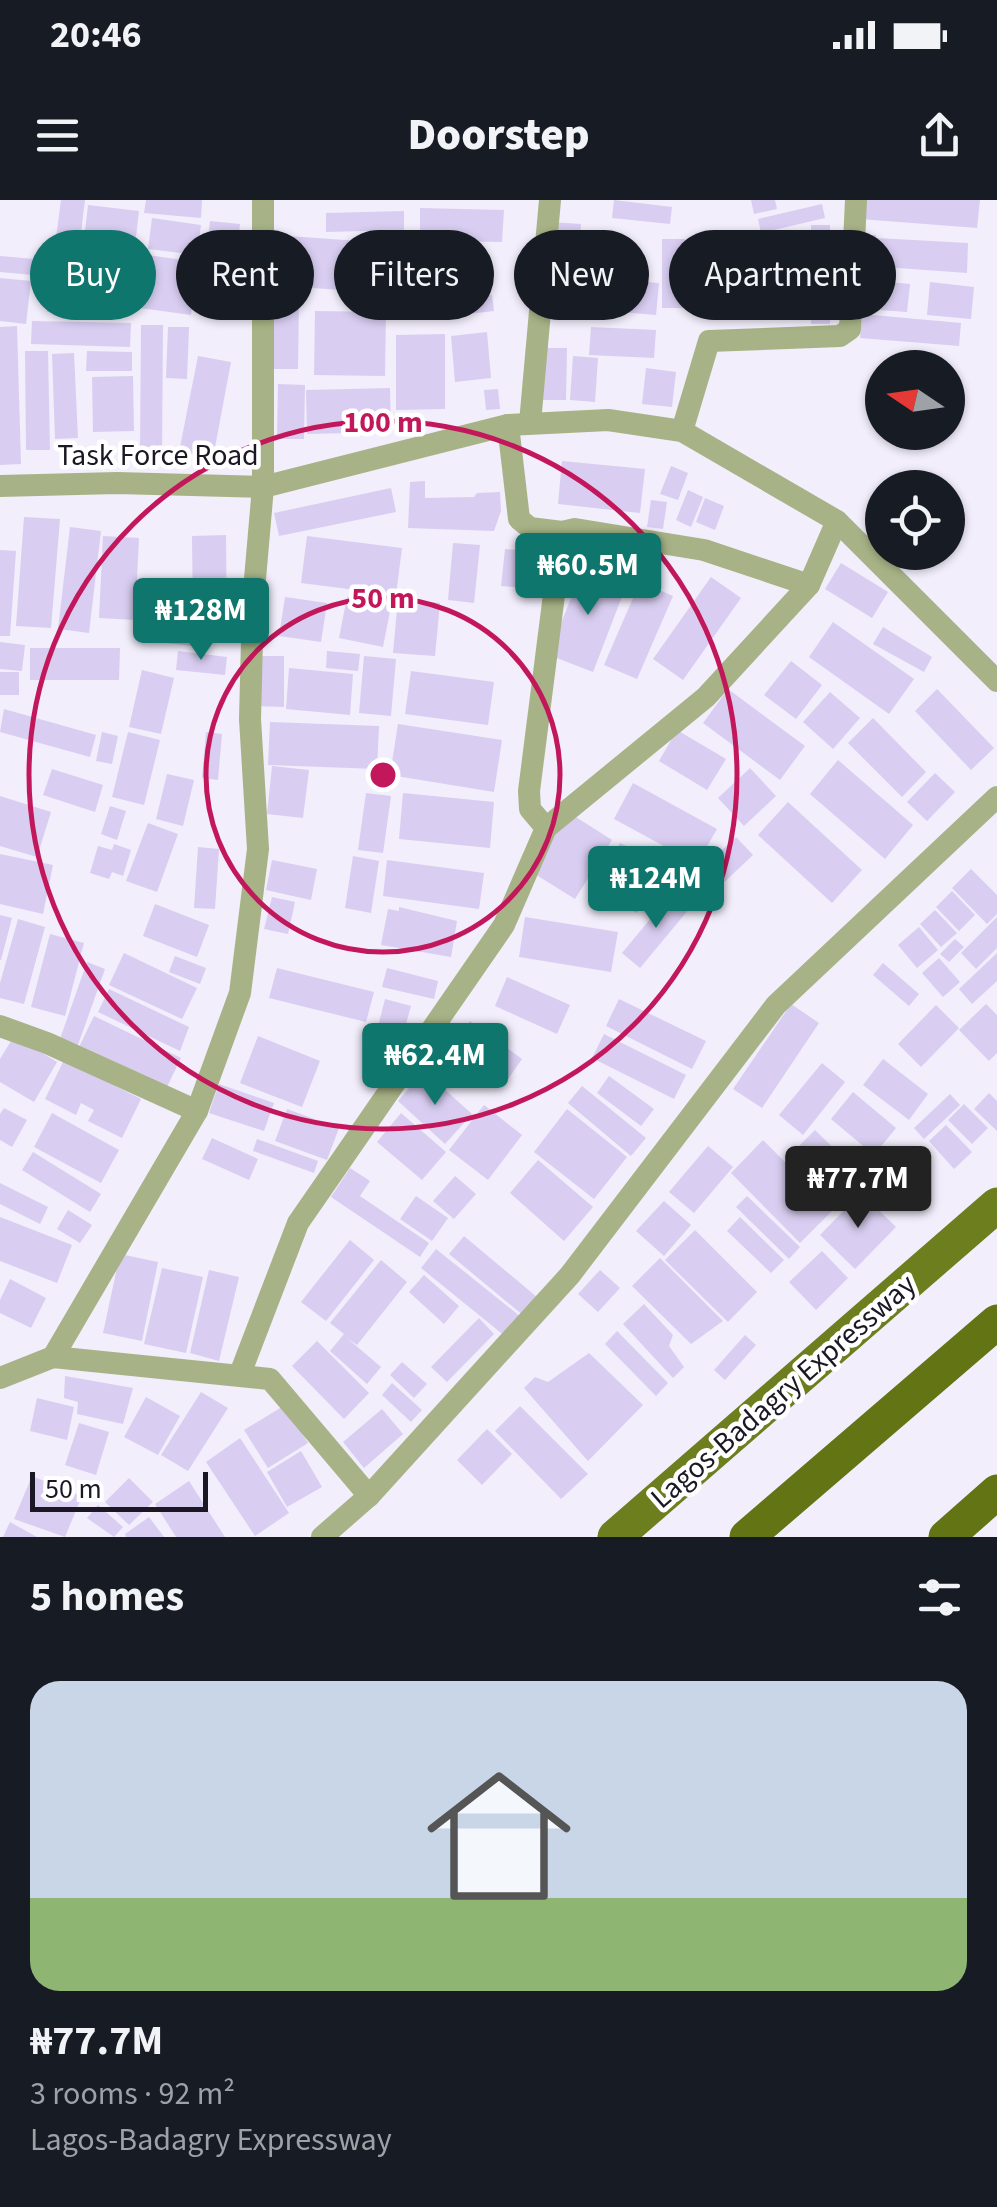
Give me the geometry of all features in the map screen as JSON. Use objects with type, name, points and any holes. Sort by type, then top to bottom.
[{"type":"highway","points":[[747,1537],[997,1322]]},
{"type":"highway","points":[[946,1537],[997,1492]]},
{"type":"main road","name":"Lagos-Badagry Expressway","points":[[615,1537],[997,1206]]},
{"type":"street","points":[[54,1357],[197,1111],[240,993],[258,849],[250,719],[253,602],[263,487],[263,200]]},
{"type":"street","points":[[550,200],[519,424],[519,519],[523,525],[562,532],[575,529],[704,550],[809,586]]},
{"type":"street","points":[[682,431],[709,341],[840,336],[850,330],[856,200]]},
{"type":"street","name":"Task Force Road","points":[[0,486],[117,483],[263,487],[519,424],[608,420],[682,431],[836,521],[997,681]]},
{"type":"street","points":[[240,1374],[298,1223],[504,925],[546,828],[706,697],[809,586],[836,521]]},
{"type":"street","points":[[546,828],[530,809],[529,790],[562,532]]},
{"type":"street","points":[[322,1537],[369,1496],[570,1275],[776,1005],[997,797]]},
{"type":"street","points":[[0,1026],[47,1043],[197,1111]]},
{"type":"street","points":[[0,1378],[54,1357],[270,1379],[369,1496]]},
{"type":"building","points":[[61,200],[85,200],[81,230],[57,230]]},
{"type":"building","points":[[146,200],[202,200],[201,218],[144,213]]},
{"type":"building","points":[[614,200],[672,207],[670,224],[612,218]]},
{"type":"building","points":[[751,200],[775,200],[777,209],[754,214]]},
{"type":"building","points":[[861,200],[980,200],[977,228],[860,219]]},
{"type":"building","points":[[822,204],[825,218],[774,230],[760,230],[758,219]]},
{"type":"building","points":[[88,205],[139,211],[137,230],[85,230]]},
{"type":"building","points":[[420,208],[504,210],[502,242],[494,242],[494,230],[420,230]]},
{"type":"building","points":[[404,211],[404,230],[326,232],[326,213]]},
{"type":"building","points":[[152,218],[201,225],[200,230],[176,230],[176,252],[156,250],[156,230],[150,230]]},
{"type":"building","points":[[210,221],[240,224],[239,230],[209,230]]},
{"type":"building","points":[[551,222],[581,224],[581,230],[550,230]]},
{"type":"building","points":[[811,225],[830,225],[830,230],[811,230]]},
{"type":"building","points":[[314,238],[334,239],[334,289],[314,288]]},
{"type":"building","points":[[662,239],[669,239],[669,308],[662,308]]},
{"type":"building","points":[[896,239],[968,243],[967,273],[896,268]]},
{"type":"building","points":[[0,256],[30,259],[30,275],[0,272]]},
{"type":"building","points":[[156,256],[176,259],[176,313],[156,310]]},
{"type":"building","points":[[0,278],[30,281],[26,324],[0,321]]},
{"type":"building","points":[[649,282],[659,283],[656,315],[649,314]]},
{"type":"building","points":[[930,282],[974,287],[971,319],[927,315]]},
{"type":"building","points":[[896,283],[910,284],[907,312],[896,311]]},
{"type":"building","points":[[315,311],[334,311],[334,320],[386,320],[385,376],[314,375]]},
{"type":"building","points":[[896,317],[961,323],[959,346],[860,338],[862,320]]},
{"type":"building","points":[[271,320],[299,320],[298,369],[270,369]]},
{"type":"building","points":[[811,320],[830,320],[830,324],[811,324]]},
{"type":"building","points":[[32,321],[131,323],[130,347],[31,344]]},
{"type":"building","points":[[141,325],[163,325],[162,455],[140,455]]},
{"type":"building","points":[[17,326],[21,464],[0,465],[0,327]]},
{"type":"building","points":[[168,327],[189,327],[187,379],[166,378]]},
{"type":"building","points":[[591,327],[656,330],[654,358],[589,355]]},
{"type":"building","points":[[487,332],[491,378],[455,382],[451,336]]},
{"type":"building","points":[[445,334],[445,409],[396,410],[396,335]]},
{"type":"building","points":[[541,348],[567,348],[566,400],[540,400]]},
{"type":"building","points":[[25,351],[48,351],[50,450],[26,450]]},
{"type":"building","points":[[87,351],[132,352],[132,371],[86,371]]},
{"type":"building","points":[[74,353],[78,438],[55,439],[52,354]]},
{"type":"building","points":[[198,356],[231,362],[213,458],[179,452]]},
{"type":"building","points":[[573,356],[598,358],[595,402],[570,400]]},
{"type":"building","points":[[646,368],[676,372],[672,407],[642,404]]},
{"type":"building","points":[[133,376],[134,431],[93,432],[92,377]]},
{"type":"building","points":[[278,384],[305,385],[304,439],[277,439]]},
{"type":"building","points":[[390,388],[391,432],[307,434],[306,390]]},
{"type":"building","points":[[498,389],[500,409],[486,410],[484,390]]},
{"type":"building","points":[[562,461],[645,469],[640,513],[558,504]]},
{"type":"building","points":[[671,466],[688,473],[678,500],[660,494]]},
{"type":"building","points":[[425,481],[425,498],[500,492],[501,511],[494,531],[408,528],[410,482]]},
{"type":"building","points":[[391,488],[396,512],[279,536],[274,513]]},
{"type":"building","points":[[688,490],[703,497],[691,527],[676,520]]},
{"type":"building","points":[[705,498],[724,506],[715,530],[696,522]]},
{"type":"building","points":[[651,500],[667,502],[663,529],[647,527]]},
{"type":"building","points":[[24,517],[60,519],[51,628],[16,626]]},
{"type":"building","points":[[70,527],[101,531],[89,633],[58,629]]},
{"type":"building","points":[[226,535],[227,642],[208,642],[208,648],[143,640],[146,615],[193,620],[192,536]]},
{"type":"building","points":[[103,536],[139,538],[135,620],[99,618]]},
{"type":"building","points":[[307,536],[402,548],[396,595],[301,583]]},
{"type":"building","points":[[453,543],[480,545],[474,603],[448,600]]},
{"type":"building","points":[[505,549],[531,551],[527,588],[501,586]]},
{"type":"building","points":[[0,550],[16,551],[10,636],[0,636]]},
{"type":"building","points":[[841,563],[888,592],[872,618],[825,589]]},
{"type":"building","points":[[584,564],[628,581],[593,672],[549,655]]},
{"type":"building","points":[[711,577],[741,598],[683,680],[653,659]]},
{"type":"building","points":[[640,582],[673,596],[637,679],[604,665]]},
{"type":"building","points":[[285,597],[327,603],[321,642],[279,636]]},
{"type":"building","points":[[347,597],[391,606],[383,647],[339,638]]},
{"type":"building","points":[[398,599],[440,603],[435,656],[393,653]]},
{"type":"building","points":[[833,622],[914,679],[889,714],[809,657]]},
{"type":"building","points":[[883,627],[932,657],[924,672],[873,644]]},
{"type":"building","points":[[0,642],[25,645],[22,671],[0,669]]},
{"type":"building","points":[[30,648],[120,648],[119,680],[30,680]]},
{"type":"building","points":[[178,651],[227,657],[225,675],[176,670]]},
{"type":"building","points":[[327,651],[360,654],[358,671],[326,668]]},
{"type":"building","points":[[254,656],[284,656],[284,707],[254,706]]},
{"type":"building","points":[[364,656],[396,659],[391,716],[359,713]]},
{"type":"building","points":[[791,661],[822,685],[796,719],[764,695]]},
{"type":"building","points":[[289,668],[353,674],[350,715],[286,709]]},
{"type":"building","points":[[142,670],[174,678],[161,734],[129,727]]},
{"type":"building","points":[[411,671],[494,682],[488,725],[405,714]]},
{"type":"building","points":[[0,672],[19,672],[19,695],[0,695]]},
{"type":"building","points":[[728,689],[805,746],[780,780],[703,723]]},
{"type":"building","points":[[937,689],[994,748],[971,770],[915,711]]},
{"type":"building","points":[[830,692],[860,718],[833,749],[803,722]]},
{"type":"building","points":[[4,709],[96,735],[90,757],[0,732]]},
{"type":"building","points":[[873,718],[926,772],[902,797],[848,743]]},
{"type":"building","points":[[270,722],[379,726],[377,769],[268,765]]},
{"type":"building","points":[[398,724],[502,740],[494,792],[390,775]]},
{"type":"building","points":[[677,730],[726,759],[707,790],[659,761]]},
{"type":"building","points":[[102,732],[118,736],[112,764],[96,761]]},
{"type":"building","points":[[128,732],[160,740],[144,805],[112,797]]},
{"type":"building","points":[[206,732],[222,734],[218,780],[202,778]]},
{"type":"building","points":[[838,760],[913,825],[885,859],[810,794]]},
{"type":"building","points":[[272,766],[309,770],[303,818],[267,814]]},
{"type":"building","points":[[750,768],[776,796],[744,826],[718,798]]},
{"type":"building","points":[[52,769],[103,785],[95,812],[43,795]]},
{"type":"building","points":[[935,773],[955,792],[927,821],[907,802]]},
{"type":"building","points":[[167,774],[194,780],[183,826],[156,819]]},
{"type":"building","points":[[633,783],[717,829],[697,864],[614,819]]},
{"type":"building","points":[[366,793],[391,796],[383,853],[358,850]]},
{"type":"building","points":[[403,793],[494,802],[490,848],[399,839]]},
{"type":"building","points":[[0,796],[51,812],[37,857],[0,846]]},
{"type":"building","points":[[788,802],[862,870],[832,903],[758,835]]},
{"type":"building","points":[[110,806],[126,811],[117,840],[101,834]]},
{"type":"building","points":[[568,812],[612,840],[575,899],[530,871]]},
{"type":"building","points":[[148,823],[178,834],[157,892],[126,881]]},
{"type":"building","points":[[736,837],[753,855],[719,887],[702,869]]},
{"type":"building","points":[[620,843],[661,862],[637,913],[596,894]]},
{"type":"building","points":[[114,844],[131,850],[123,876],[112,872],[109,879],[90,873],[98,846],[112,850]]},
{"type":"building","points":[[198,847],[219,849],[215,909],[194,908]]},
{"type":"building","points":[[0,854],[53,865],[43,914],[0,904]]},
{"type":"building","points":[[353,856],[379,861],[371,913],[345,908]]},
{"type":"building","points":[[272,860],[317,869],[311,900],[266,890]]},
{"type":"building","points":[[387,860],[484,873],[479,909],[383,896]]},
{"type":"building","points":[[971,869],[997,895],[997,914],[987,924],[952,888]]},
{"type":"building","points":[[952,891],[975,915],[959,931],[936,907]]},
{"type":"building","points":[[671,894],[689,909],[640,968],[622,953]]},
{"type":"building","points":[[272,897],[295,902],[288,934],[264,929]]},
{"type":"building","points":[[155,904],[209,925],[197,957],[143,936]]},
{"type":"building","points":[[399,907],[457,921],[451,957],[381,945],[388,909],[399,911]]},
{"type":"building","points":[[935,910],[957,933],[941,947],[920,924]]},
{"type":"building","points":[[0,915],[12,918],[1,960],[0,960]]},
{"type":"building","points":[[525,917],[618,932],[611,972],[519,957]]},
{"type":"building","points":[[997,917],[997,948],[976,969],[961,953]]},
{"type":"building","points":[[18,919],[45,927],[24,1004],[0,998],[0,983]]},
{"type":"building","points":[[919,927],[938,950],[917,968],[898,945]]},
{"type":"building","points":[[50,934],[84,943],[65,1016],[31,1007]]},
{"type":"building","points":[[955,939],[964,947],[949,962],[940,954]]},
{"type":"building","points":[[124,953],[197,988],[182,1019],[109,985]]},
{"type":"building","points":[[997,953],[997,981],[972,1004],[959,989]]},
{"type":"building","points":[[175,956],[206,968],[200,984],[169,972]]},
{"type":"building","points":[[939,958],[960,982],[943,997],[922,973]]},
{"type":"building","points":[[87,962],[105,969],[78,1045],[60,1039]]},
{"type":"building","points":[[883,963],[919,994],[909,1006],[873,975]]},
{"type":"building","points":[[277,968],[374,992],[366,1022],[269,998]]},
{"type":"building","points":[[387,968],[438,981],[434,999],[382,987]]},
{"type":"building","points":[[507,977],[570,1005],[557,1034],[495,1006]]},
{"type":"building","points":[[109,989],[189,1027],[180,1051],[98,1012]]},
{"type":"building","points":[[385,999],[411,1006],[398,1053],[373,1046]]},
{"type":"building","points":[[619,999],[706,1041],[692,1069],[606,1026]]},
{"type":"building","points":[[791,1004],[819,1023],[762,1108],[733,1089]]},
{"type":"building","points":[[986,1004],[997,1015],[997,1053],[989,1061],[959,1030]]},
{"type":"building","points":[[936,1005],[959,1028],[921,1067],[898,1044]]},
{"type":"building","points":[[94,1016],[181,1058],[165,1091],[78,1049]]},
{"type":"building","points":[[470,1021],[522,1059],[503,1086],[450,1048]]},
{"type":"building","points":[[604,1034],[686,1075],[674,1099],[592,1058]]},
{"type":"building","points":[[14,1036],[57,1062],[34,1102],[0,1082],[0,1059]]},
{"type":"building","points":[[258,1036],[320,1061],[302,1107],[240,1083]]},
{"type":"building","points":[[883,1059],[928,1094],[909,1120],[863,1085]]},
{"type":"building","points":[[64,1060],[141,1099],[122,1138],[88,1121],[94,1110],[81,1103],[76,1115],[45,1099]]},
{"type":"building","points":[[822,1063],[845,1082],[803,1135],[779,1115]]},
{"type":"building","points":[[424,1071],[472,1114],[445,1144],[398,1101]]},
{"type":"building","points":[[609,1076],[654,1109],[641,1126],[597,1093]]},
{"type":"building","points":[[219,1084],[274,1103],[264,1131],[209,1113]]},
{"type":"building","points":[[582,1086],[646,1138],[631,1156],[568,1103]]},
{"type":"building","points":[[853,1092],[896,1128],[874,1155],[831,1119]]},
{"type":"building","points":[[989,1093],[997,1101],[997,1131],[974,1109]]},
{"type":"building","points":[[950,1094],[960,1105],[924,1139],[914,1128]]},
{"type":"building","points":[[964,1104],[988,1128],[972,1144],[948,1120]]},
{"type":"building","points":[[484,1105],[522,1135],[488,1180],[449,1150]]},
{"type":"building","points":[[4,1108],[27,1120],[12,1147],[0,1140],[0,1114]]},
{"type":"building","points":[[287,1109],[339,1128],[327,1160],[275,1141]]},
{"type":"building","points":[[567,1109],[627,1157],[594,1199],[534,1152]]},
{"type":"building","points":[[52,1113],[119,1150],[101,1183],[34,1147]]},
{"type":"building","points":[[401,1113],[446,1152],[422,1180],[377,1142]]},
{"type":"building","points":[[946,1125],[972,1152],[954,1169],[929,1141]]},
{"type":"building","points":[[815,1130],[864,1178],[839,1205],[789,1156]]},
{"type":"building","points":[[212,1138],[258,1159],[249,1180],[202,1159]]},
{"type":"building","points":[[257,1139],[318,1161],[314,1173],[253,1151]]},
{"type":"building","points":[[763,1140],[833,1210],[800,1243],[731,1173]]},
{"type":"building","points":[[708,1146],[733,1167],[694,1213],[669,1192]]},
{"type":"building","points":[[33,1152],[101,1194],[90,1212],[22,1170]]},
{"type":"building","points":[[538,1160],[593,1207],[564,1241],[510,1193]]},
{"type":"building","points":[[350,1168],[370,1181],[360,1196],[429,1243],[420,1257],[331,1197]]},
{"type":"building","points":[[455,1176],[476,1194],[454,1219],[433,1201]]},
{"type":"building","points":[[0,1183],[48,1207],[40,1224],[0,1204]]},
{"type":"building","points":[[861,1193],[896,1227],[855,1269],[820,1235]]},
{"type":"building","points":[[416,1196],[448,1218],[432,1241],[400,1219]]},
{"type":"building","points":[[747,1196],[800,1247],[789,1259],[736,1207]]},
{"type":"building","points":[[664,1201],[691,1225],[664,1256],[636,1231]]},
{"type":"building","points":[[68,1210],[92,1225],[80,1243],[57,1229]]},
{"type":"building","points":[[0,1217],[72,1245],[57,1283],[0,1261]]},
{"type":"building","points":[[740,1217],[784,1260],[771,1273],[727,1231]]},
{"type":"building","points":[[695,1230],[757,1292],[728,1322],[665,1260]]},
{"type":"building","points":[[464,1236],[538,1298],[524,1316],[449,1254]]},
{"type":"building","points":[[350,1240],[374,1260],[326,1321],[301,1302]]},
{"type":"building","points":[[436,1249],[521,1317],[506,1337],[421,1268]]},
{"type":"building","points":[[822,1251],[848,1278],[816,1310],[789,1282]]},
{"type":"building","points":[[120,1254],[158,1262],[142,1341],[103,1333]]},
{"type":"building","points":[[660,1258],[723,1321],[691,1344],[632,1286]]},
{"type":"building","points":[[381,1260],[407,1282],[357,1345],[347,1338],[381,1367],[367,1384],[330,1351],[344,1334],[330,1323]]},
{"type":"building","points":[[162,1268],[203,1277],[186,1353],[144,1344]]},
{"type":"building","points":[[209,1270],[239,1277],[219,1361],[190,1353]]},
{"type":"building","points":[[600,1270],[620,1288],[598,1312],[578,1294]]},
{"type":"building","points":[[424,1275],[459,1306],[444,1324],[409,1292]]},
{"type":"building","points":[[10,1279],[46,1298],[31,1328],[0,1313],[0,1300]]},
{"type":"building","points":[[644,1304],[673,1335],[669,1346],[684,1367],[673,1378],[623,1324]]},
{"type":"building","points":[[479,1318],[494,1334],[447,1382],[431,1367]]},
{"type":"building","points":[[617,1331],[668,1383],[656,1396],[605,1344]]},
{"type":"building","points":[[745,1335],[756,1345],[725,1380],[714,1370]]},
{"type":"building","points":[[317,1341],[369,1393],[344,1419],[292,1366]]},
{"type":"building","points":[[589,1353],[643,1405],[588,1461],[524,1388],[535,1377],[548,1382]]},
{"type":"building","points":[[402,1362],[427,1384],[414,1398],[390,1375]]},
{"type":"building","points":[[65,1376],[133,1388],[123,1424],[77,1414],[78,1402],[64,1398]]},
{"type":"building","points":[[392,1383],[422,1410],[411,1422],[382,1395]]},
{"type":"building","points":[[201,1392],[228,1408],[188,1471],[161,1455]]},
{"type":"building","points":[[146,1397],[180,1416],[158,1455],[124,1437]]},
{"type":"building","points":[[37,1398],[74,1407],[67,1440],[30,1431]]},
{"type":"building","points":[[285,1405],[308,1443],[268,1468],[244,1430]]},
{"type":"building","points":[[520,1406],[588,1474],[561,1499],[495,1431]]},
{"type":"building","points":[[382,1409],[403,1434],[364,1468],[343,1442]]},
{"type":"building","points":[[79,1423],[109,1432],[96,1475],[65,1465]]},
{"type":"building","points":[[487,1429],[512,1454],[482,1485],[457,1460]]},
{"type":"building","points":[[240,1438],[289,1513],[255,1536],[206,1462]]},
{"type":"building","points":[[301,1451],[322,1487],[287,1507],[267,1472]]},
{"type":"building","points":[[32,1476],[82,1496],[65,1537],[14,1519]]},
{"type":"building","points":[[129,1478],[153,1502],[129,1525],[105,1502]]},
{"type":"building","points":[[189,1481],[225,1537],[176,1537],[155,1504]]},
{"type":"building","points":[[98,1505],[123,1527],[114,1537],[87,1518]]},
{"type":"building","points":[[149,1517],[164,1537],[126,1537],[125,1534]]},
{"type":"building","points":[[10,1522],[37,1537],[3,1537]]}]
